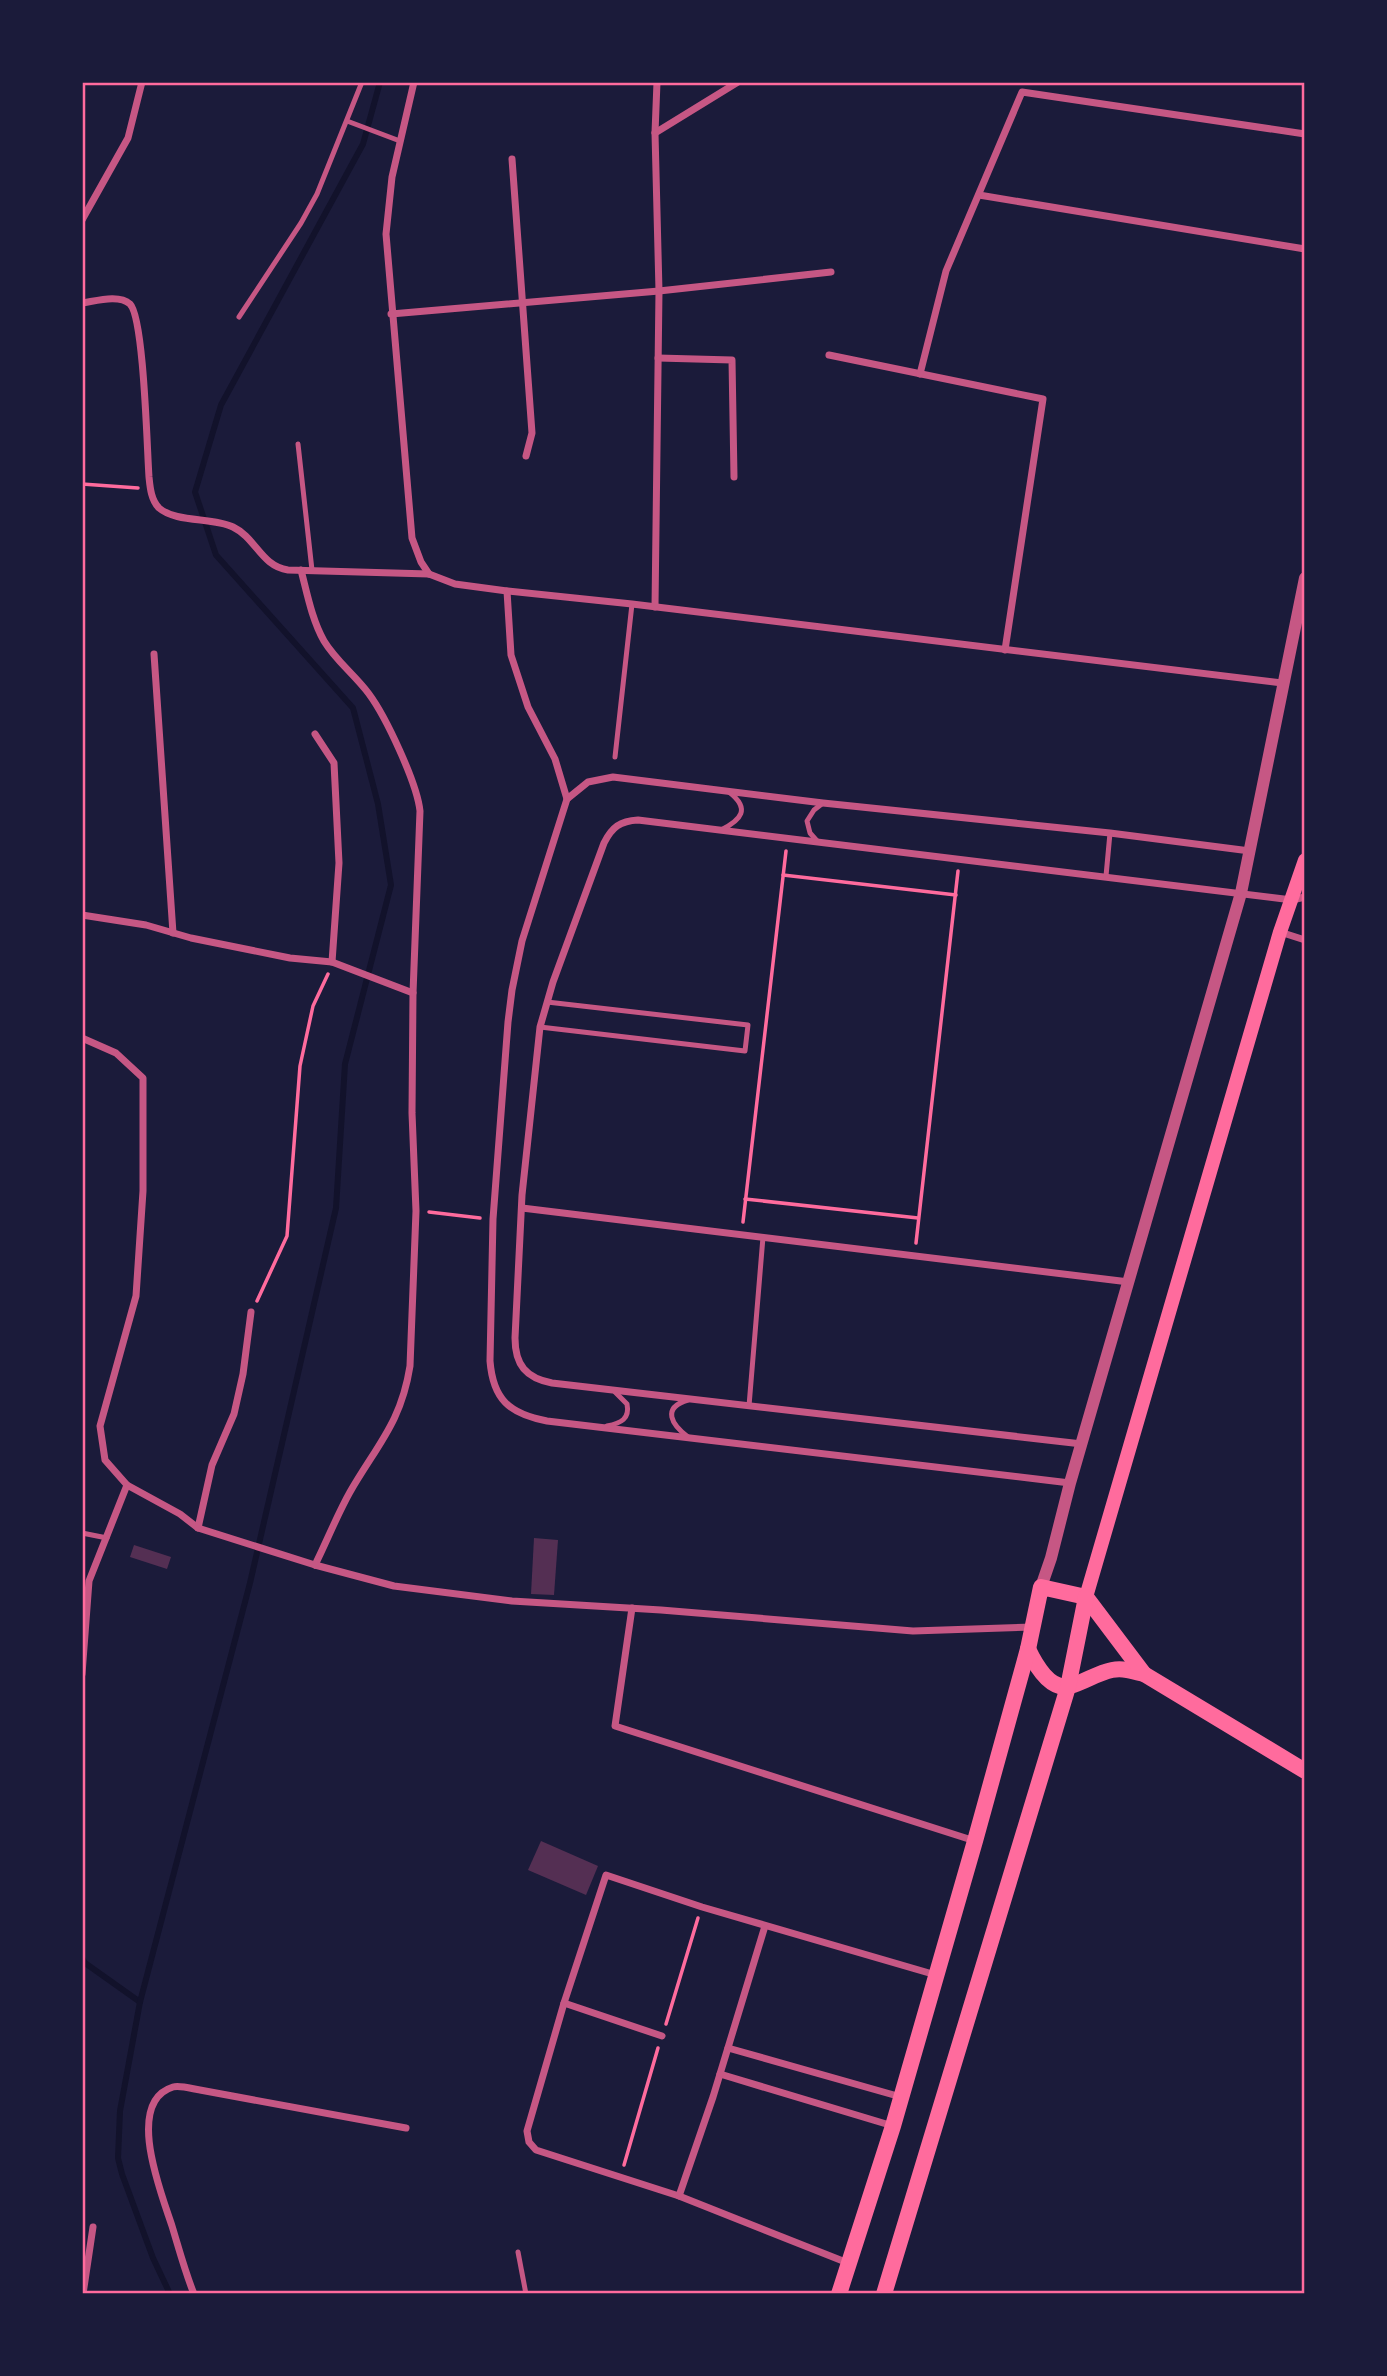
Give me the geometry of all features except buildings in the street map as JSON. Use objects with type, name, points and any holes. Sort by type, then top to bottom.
[{"type":"main road","points":[[884,2294],[1069,1686],[1086,1597],[1280,932],[1298,899],[1305,860]]},
{"type":"main road","points":[[839,2294],[893,2126],[937,1975],[1028,1648],[1041,1587],[1086,1597],[1144,1674]]},
{"type":"main road","points":[[1028,1648],[1035,1665],[1058,1685],[1069,1686],[1112,1670],[1144,1674],[1304,1770]]},
{"type":"street","points":[[82,219],[128,138],[142,82]]},
{"type":"street","points":[[414,82],[388,197],[386,234],[412,538],[421,562],[429,574]]},
{"type":"street","points":[[655,607],[659,291],[655,133],[657,82]]},
{"type":"street","points":[[655,133],[738,82]]},
{"type":"street","points":[[920,374],[946,271],[1022,92],[1305,134]]},
{"type":"street","points":[[512,159],[532,433],[526,456]]},
{"type":"street","points":[[978,195],[1305,249]]},
{"type":"street","points":[[391,314],[659,291],[831,272]]},
{"type":"street","points":[[82,303],[116,299],[128,302],[135,312],[151,489],[158,506],[180,516],[225,524],[240,531],[274,567],[429,574],[455,584],[507,592],[632,604],[1282,684]]},
{"type":"street","points":[[829,355],[1043,399],[1005,650]]},
{"type":"street","points":[[658,358],[732,360],[734,477]]},
{"type":"street","points":[[300,570],[322,637],[338,661],[369,695],[417,792],[420,822],[413,993],[412,1113],[416,1211],[410,1366],[406,1391],[389,1432],[352,1489],[316,1565]]},
{"type":"street","points":[[1041,1587],[1241,893],[1305,578]]},
{"type":"street","points":[[507,592],[511,655],[528,707],[555,759],[567,799]]},
{"type":"street","points":[[154,654],[173,933]]},
{"type":"street","points":[[314,734],[334,763],[339,863],[332,962]]},
{"type":"street","points":[[1070,1483],[533,1418],[515,1410],[499,1397],[490,1361],[493,1219],[512,990],[522,941],[567,799],[588,782],[613,777],[1250,851]]},
{"type":"street","points":[[1082,1444],[541,1381],[523,1370],[518,1360],[515,1338],[522,1208],[540,1027],[600,856],[613,828],[627,821],[638,820],[1298,899]]},
{"type":"street","points":[[82,915],[146,925],[290,958],[332,962],[413,993]]},
{"type":"street","points":[[1280,932],[1305,940]]},
{"type":"street","points":[[82,1038],[116,1053],[143,1078],[143,1191],[136,1296],[100,1426],[105,1460],[127,1485],[180,1514],[198,1528],[394,1586],[512,1601],[914,1631],[1033,1627]]},
{"type":"street","points":[[522,1208],[1129,1282]]},
{"type":"street","points":[[198,1528],[212,1465],[234,1414],[243,1374],[251,1312]]},
{"type":"street","points":[[82,1674],[89,1581],[127,1485]]},
{"type":"street","points":[[632,1608],[615,1726],[975,1841]]},
{"type":"street","points":[[848,2263],[679,2196],[536,2150],[529,2142],[527,2131],[564,2003],[606,1875],[765,1926],[937,1975]]},
{"type":"street","points":[[679,2196],[765,1926]]},
{"type":"street","points":[[564,2003],[662,2036]]},
{"type":"street","points":[[728,2048],[901,2098]]},
{"type":"street","points":[[720,2074],[893,2126]]},
{"type":"street","points":[[194,2294],[152,2164],[150,2116],[158,2097],[174,2087],[200,2090],[406,2129]]},
{"type":"street","points":[[83,2294],[93,2227]]},
{"type":"lane","points":[[239,317],[302,223],[331,164],[362,82]]},
{"type":"lane","points":[[347,121],[400,141]]},
{"type":"lane","points":[[298,444],[312,570]]},
{"type":"lane","points":[[615,757],[632,604]]},
{"type":"lane","points":[[721,830],[738,820],[741,815],[740,804],[727,790]]},
{"type":"lane","points":[[818,842],[810,833],[807,821],[823,803]]},
{"type":"lane","points":[[1106,876],[1110,833]]},
{"type":"lane","points":[[540,1027],[745,1051],[748,1025],[547,1002]]},
{"type":"lane","points":[[749,1406],[763,1237]]},
{"type":"lane","points":[[604,1427],[623,1421],[629,1410],[623,1398],[610,1390]]},
{"type":"lane","points":[[689,1437],[674,1425],[671,1415],[675,1406],[691,1399]]},
{"type":"lane","points":[[82,1533],[107,1538]]},
{"type":"lane","points":[[518,2252],[526,2294]]},
{"type":"path","points":[[82,484],[151,489]]},
{"type":"path","points":[[741,1234],[787,838]]},
{"type":"path","points":[[914,1256],[960,859]]},
{"type":"path","points":[[783,875],[956,895]]},
{"type":"path","points":[[251,1312],[287,1236],[300,1066],[313,1006],[332,962]]},
{"type":"path","points":[[745,1199],[918,1218]]},
{"type":"path","points":[[425,1212],[480,1218]]},
{"type":"waterway","points":[[170,2294],[153,2258],[122,2174],[118,2158],[120,2111],[140,2002],[250,1583],[336,1208],[345,1064],[391,885],[378,804],[353,708],[216,555],[195,492],[221,405],[363,144],[380,82]]},
{"type":"waterway","points":[[82,1958],[85,1963],[140,2002]]}]
